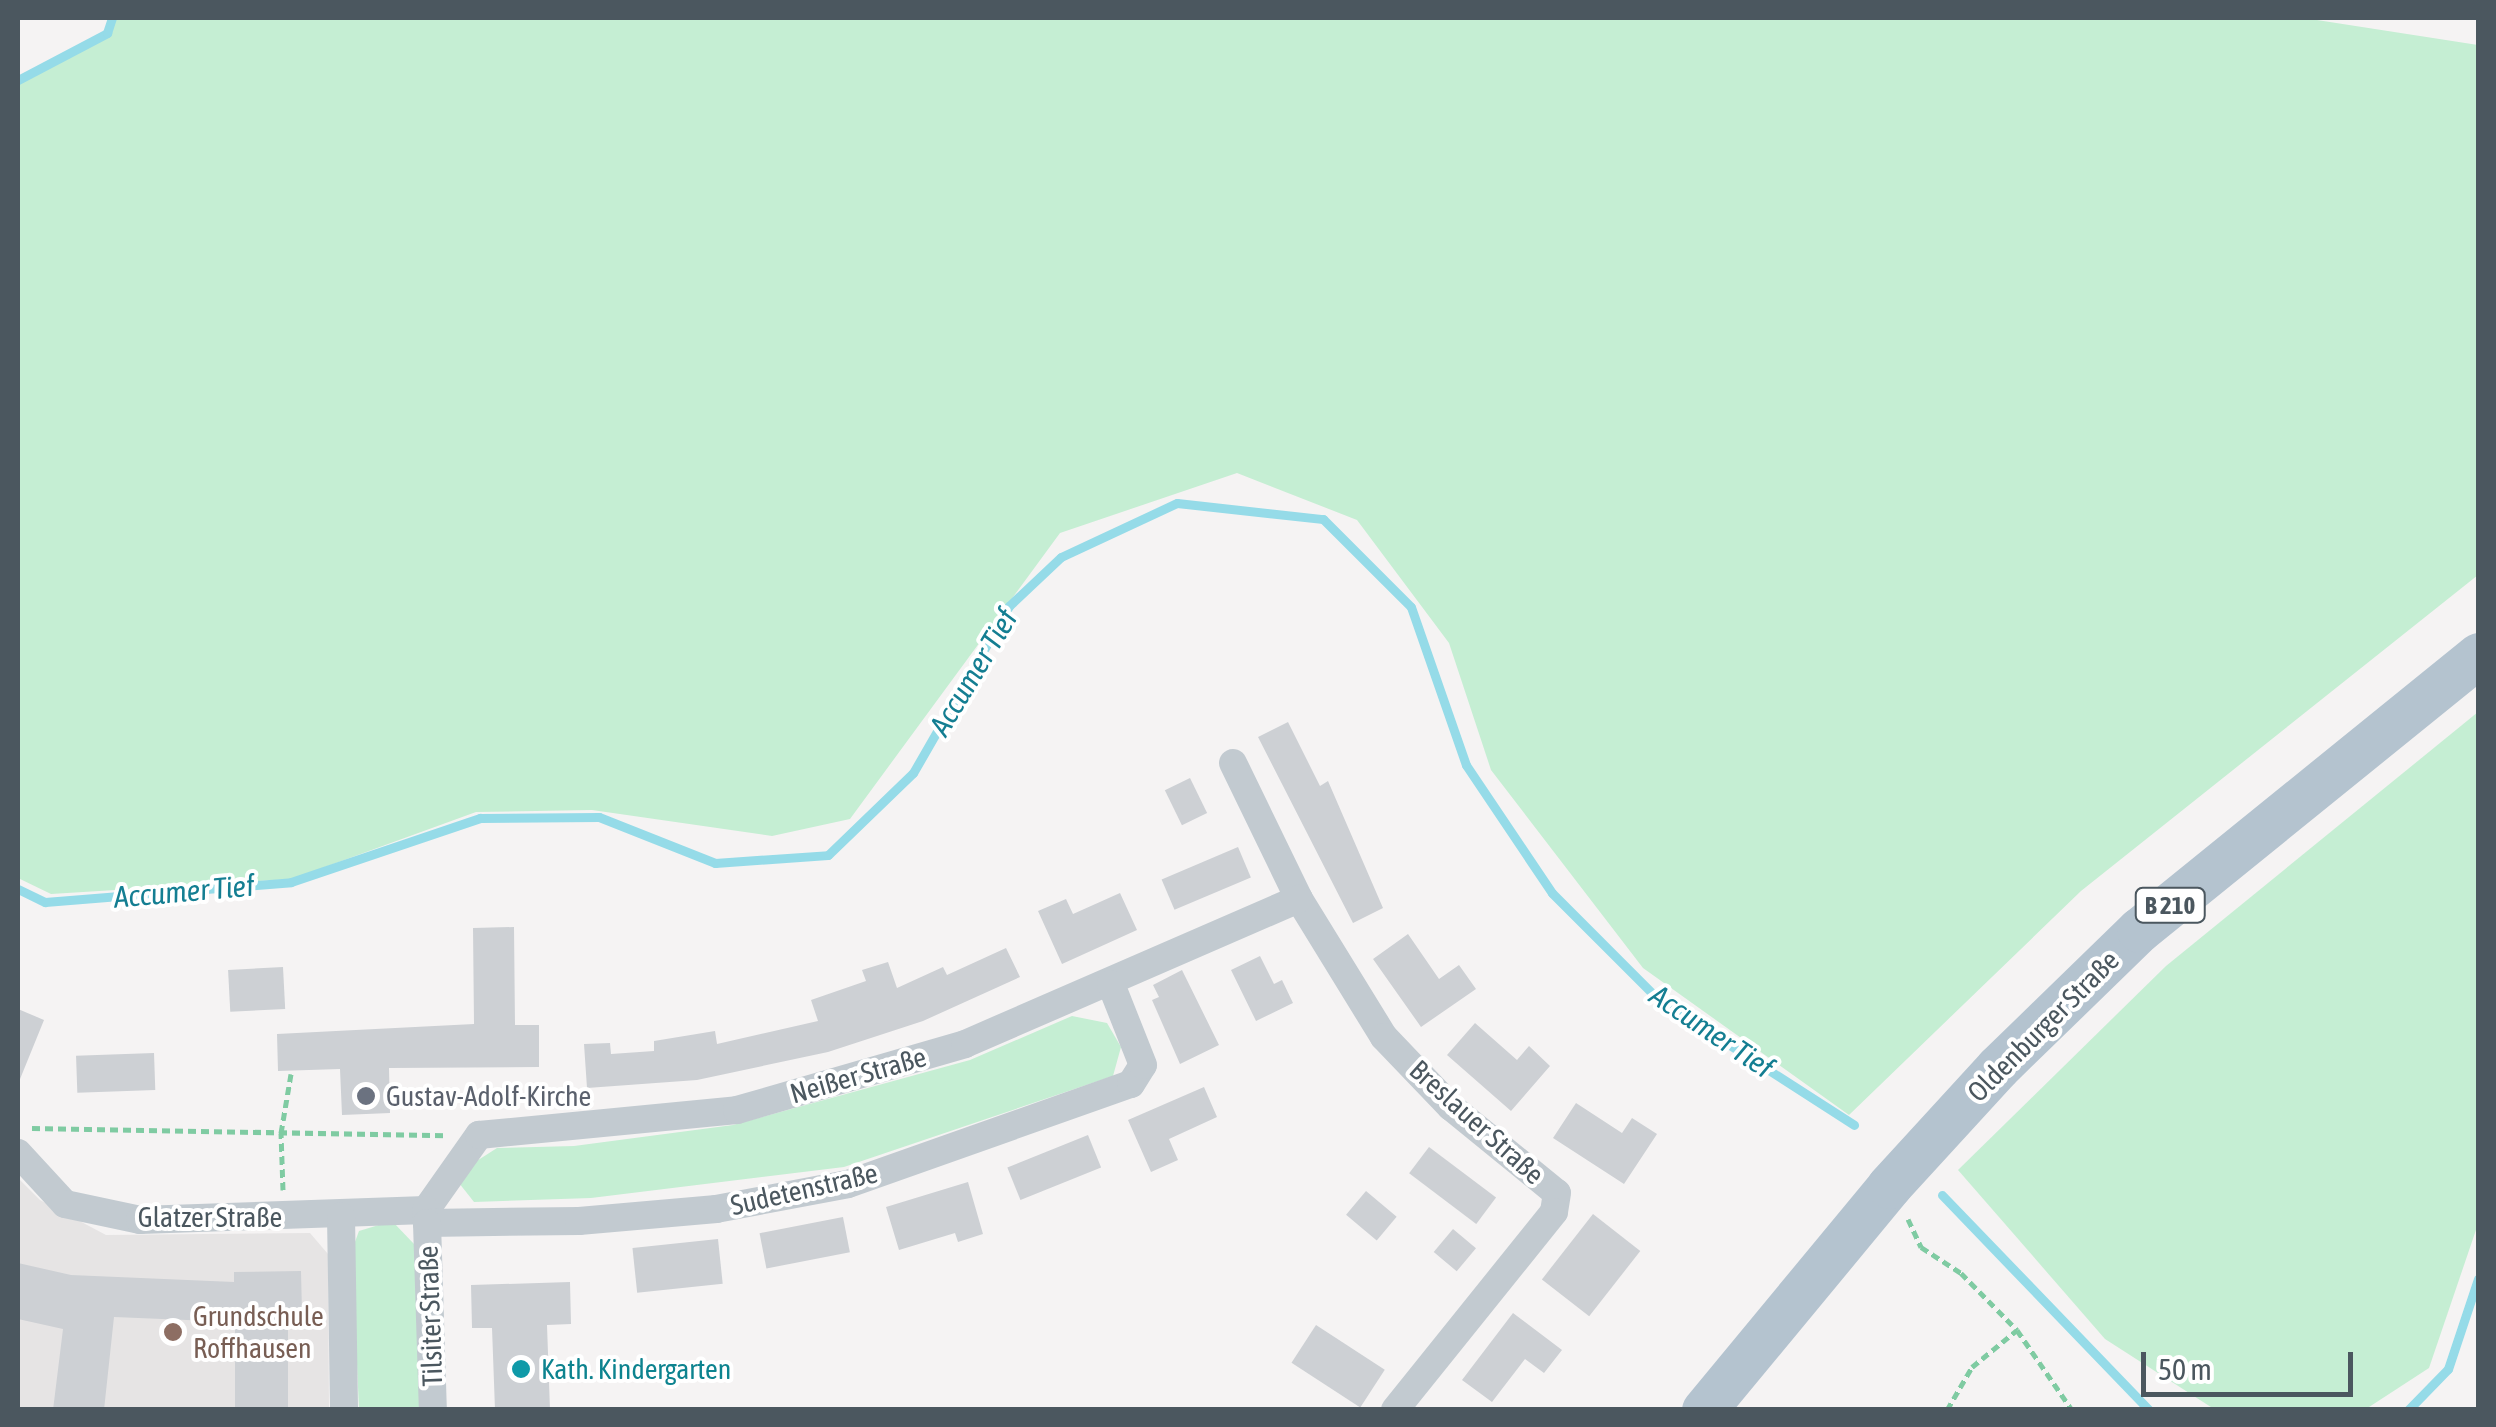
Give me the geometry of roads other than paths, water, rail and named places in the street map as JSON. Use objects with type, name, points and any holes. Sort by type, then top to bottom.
[{"type":"main road","name":"Oldenburger Straße","points":[[1704,1410],[1889,1186],[2026,1039],[2138,930],[2478,656]]},
{"type":"street","name":"Breslauer Straße","points":[[1233,762],[1299,899],[1384,1037],[1451,1107],[1557,1193],[1554,1212],[1394,1410]]},
{"type":"street","name":"Neißer Straße","points":[[427,1216],[479,1135],[738,1110],[965,1044],[1111,984],[1299,899]]},
{"type":"street","name":"Sudetenstraße","points":[[427,1216],[579,1222],[716,1209],[867,1178],[1131,1084],[1143,1065],[1111,984]]},
{"type":"street","name":"Glatzer Straße","points":[[18,1153],[65,1204],[140,1220],[427,1216]]},
{"type":"street","points":[[342,1216],[344,1410]]},
{"type":"street","name":"Tilsiter Straße","points":[[427,1216],[433,1410]]},
{"type":"waterway","name":"Accumer Tief","points":[[18,80],[107,33],[112,18]]},
{"type":"waterway","name":"Accumer Tief","points":[[18,889],[45,902],[291,882],[480,818],[599,817],[715,863],[828,855],[913,773],[1009,606],[1061,557],[1177,503],[1323,519],[1411,607],[1466,765],[1552,893],[1658,999],[1854,1125]]},
{"type":"waterway","name":"Accumer Tief","points":[[1942,1195],[2149,1410]]},
{"type":"waterway","name":"Accumer Tief","points":[[2408,1410],[2448,1369],[2478,1279]]},
{"type":"place","name":"Gustav-Adolf-Kirche","points":[[366,1096]]},
{"type":"place","name":"Grundschule Roffhausen","points":[[173,1332]]},
{"type":"place","name":"Kath. Kindergarten","points":[[521,1369]]}]
